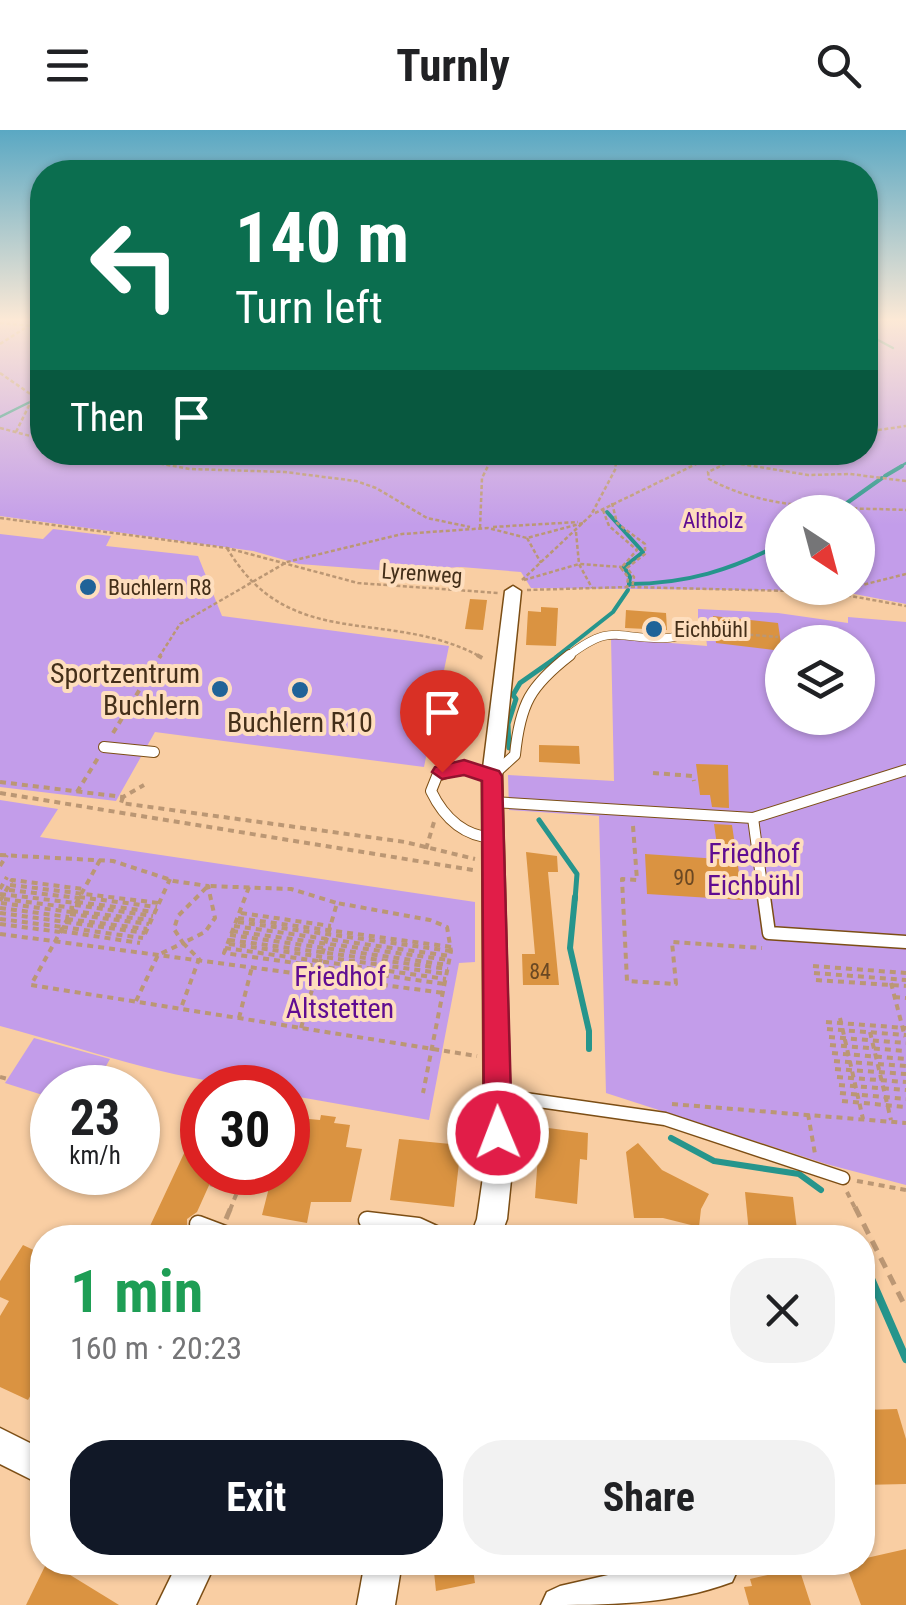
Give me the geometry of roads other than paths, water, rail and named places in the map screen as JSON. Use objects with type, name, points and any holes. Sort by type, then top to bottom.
[{"type":"street","points":[[490,1225],[498,1170],[485,865],[493,838],[492,776],[517,586]]},
{"type":"street","points":[[0,1444],[30,1461]]},
{"type":"street","points":[[176,1605],[191,1575]]},
{"type":"street","points":[[376,1605],[382,1575]]},
{"type":"street","points":[[560,1605],[693,1575]]},
{"type":"lane","points":[[493,838],[478,839],[464,831],[442,811],[430,791],[434,779],[451,769],[464,767],[492,776],[515,755],[518,722],[538,678],[591,639],[610,632],[671,638],[687,630],[707,631]]},
{"type":"lane","points":[[104,747],[154,752]]},
{"type":"lane","points":[[492,802],[753,818],[906,770]]},
{"type":"lane","points":[[753,818],[769,933],[906,942]]},
{"type":"lane","points":[[511,1096],[665,1120],[843,1178]]},
{"type":"lane","points":[[367,1220],[410,1225]]},
{"type":"waterway","points":[[0,417],[30,402]]},
{"type":"waterway","points":[[898,468],[906,463]]},
{"type":"waterway","points":[[885,476],[902,466]]},
{"type":"waterway","points":[[858,495],[882,478]]},
{"type":"waterway","points":[[607,512],[643,552],[624,567],[629,584]]},
{"type":"waterway","points":[[629,584],[708,574],[765,551]]},
{"type":"waterway","points":[[556,657],[613,612],[628,590]]},
{"type":"waterway","points":[[509,748],[508,724],[516,699],[513,695],[520,683],[560,655]]},
{"type":"waterway","points":[[539,820],[577,874],[575,900]]},
{"type":"waterway","points":[[575,897],[570,948],[589,1031],[589,1049]]},
{"type":"waterway","points":[[671,1138],[714,1161],[799,1174],[821,1190]]},
{"type":"waterway","points":[[875,1288],[906,1359]]},
{"type":"place","name":"Buchlern R8","points":[[88,587]]},
{"type":"place","name":"Eichbühl","points":[[654,629]]},
{"type":"place","name":"Sportzentrum Buchlern","points":[[220,689]]},
{"type":"place","name":"Buchlern R10","points":[[300,690]]},
{"type":"park label","name":"Altholz","points":[[713,520]]},
{"type":"park label","name":"Friedhof Eichbühl","points":[[754,869]]},
{"type":"park label","name":"Friedhof Altstetten","points":[[340,992]]}]
